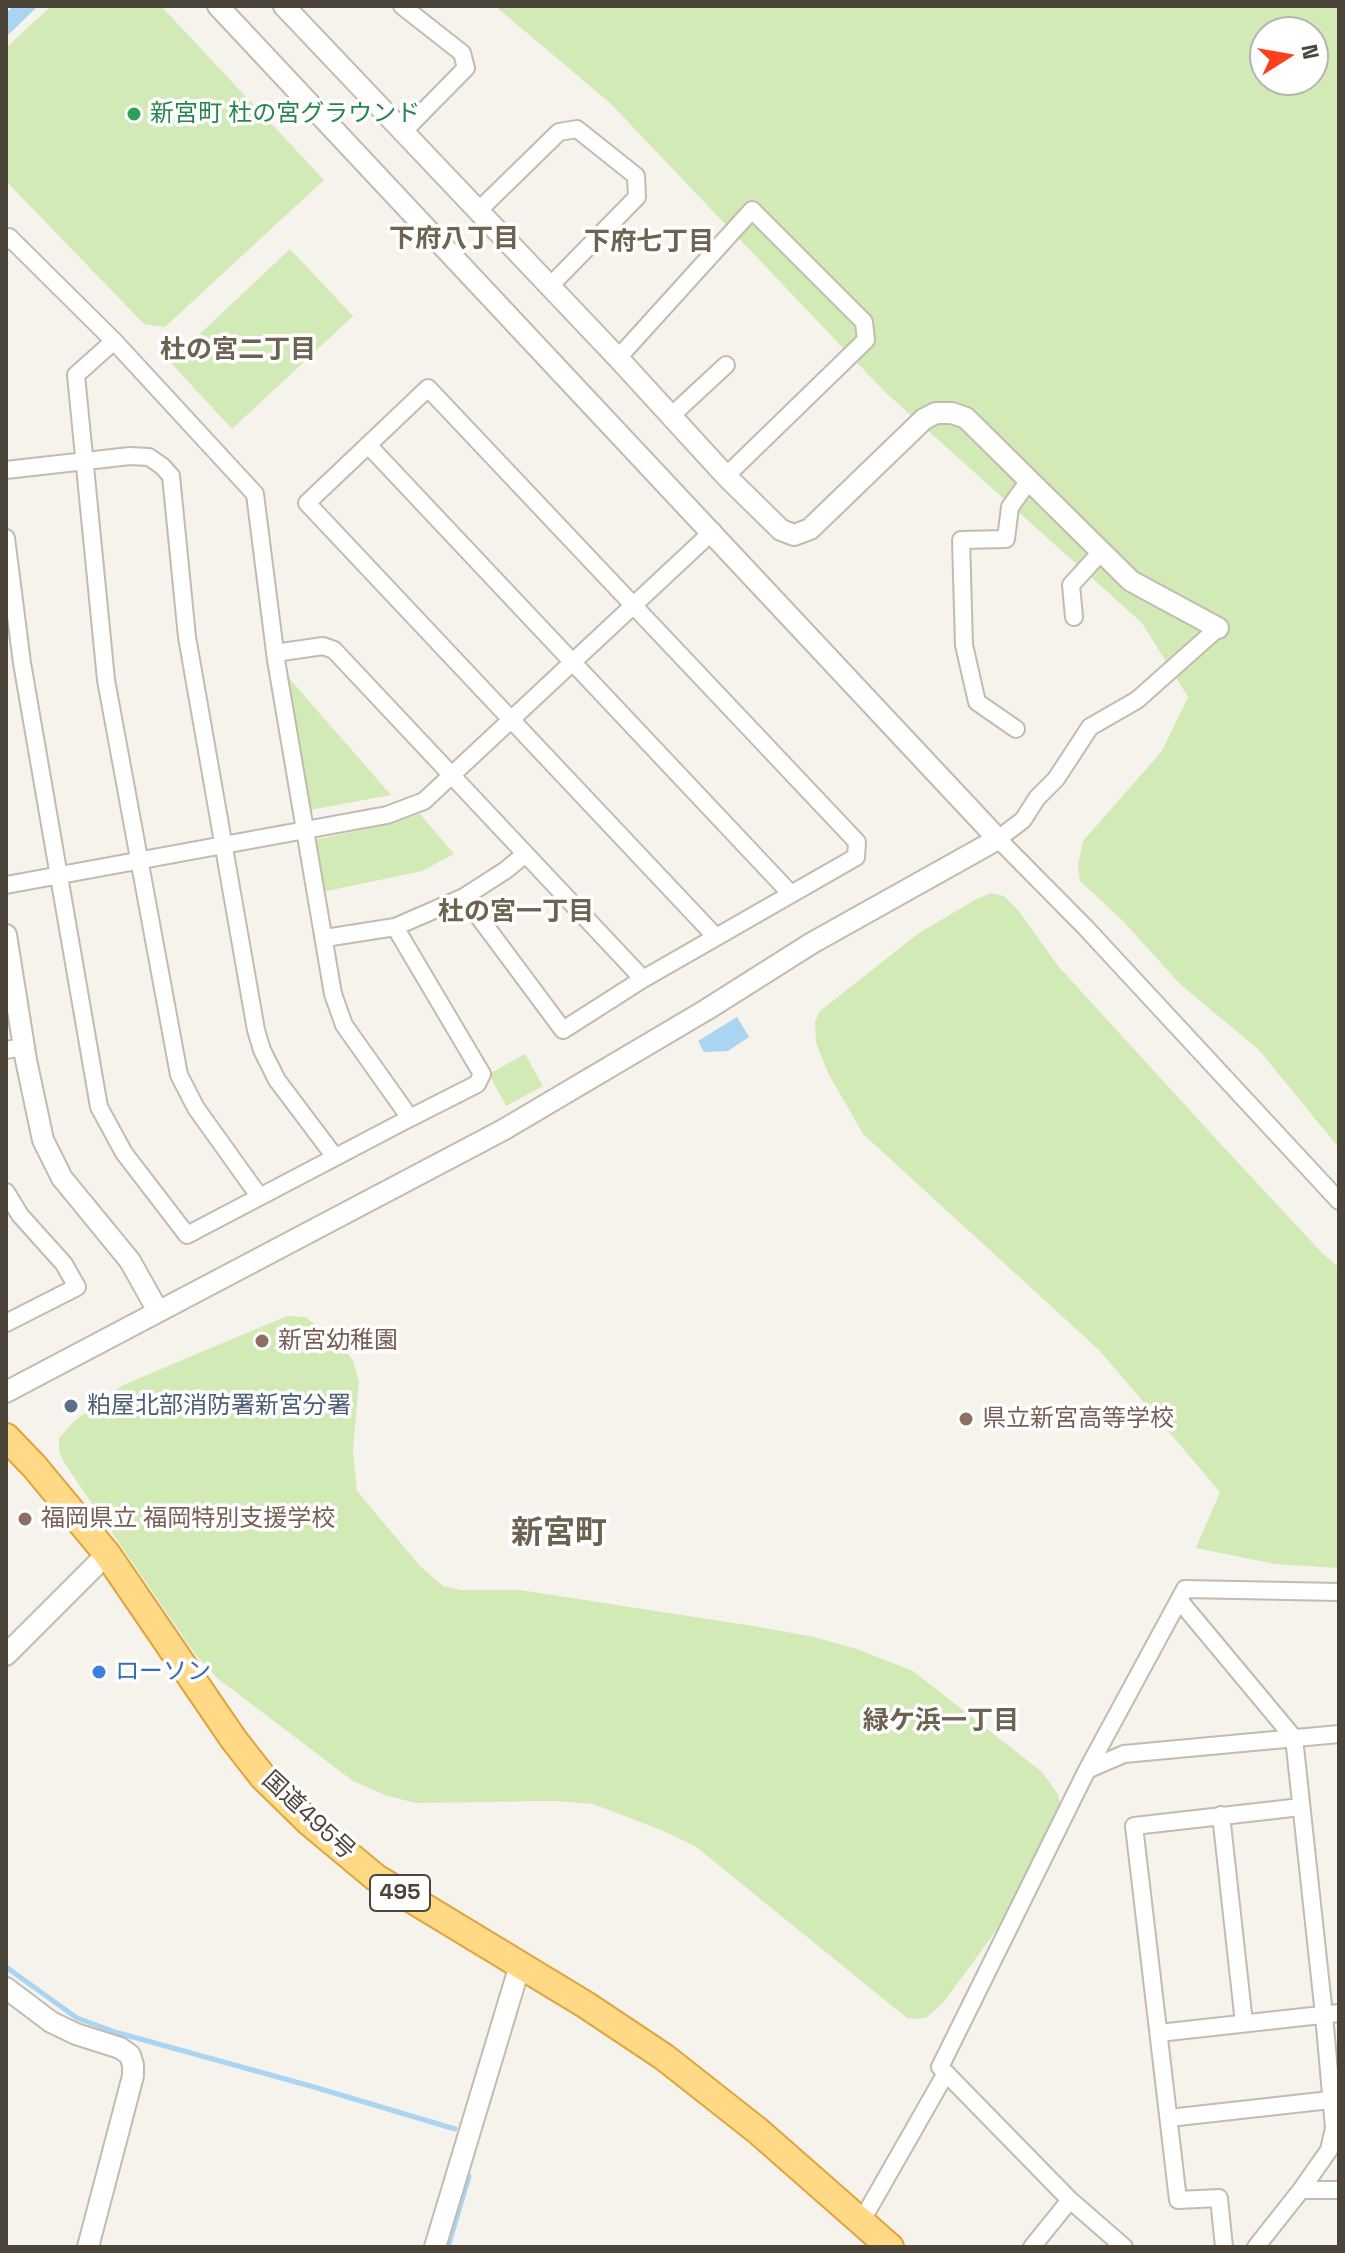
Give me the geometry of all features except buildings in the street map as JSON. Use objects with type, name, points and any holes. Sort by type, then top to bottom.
[{"type":"highway","name":"国道495号","points":[[6,1437],[107,1554],[225,1728],[263,1777],[309,1822],[375,1877],[664,2057],[758,2131],[890,2247]]},
{"type":"street","points":[[218,6],[1339,1201]]},
{"type":"street","points":[[6,1392],[503,1130],[706,1010],[812,943],[998,839],[1023,820],[1037,798],[1056,779],[1090,727],[1137,700],[1218,628],[1131,581],[966,418],[952,413],[936,413],[924,419],[810,529],[794,535],[781,530],[726,476],[284,6]]},
{"type":"street","points":[[402,6],[462,53],[466,68],[403,132]]},
{"type":"street","points":[[477,212],[559,132],[577,129],[636,176],[637,197],[549,287]]},
{"type":"street","points":[[618,358],[752,210],[864,322],[866,340],[726,476]]},
{"type":"street","points":[[6,241],[9,237],[114,341],[255,494],[275,653],[333,994],[344,1025],[410,1118]]},
{"type":"street","points":[[114,341],[76,375],[106,680],[179,1075],[196,1108],[259,1196]]},
{"type":"street","points":[[671,416],[726,365]]},
{"type":"street","points":[[464,897],[563,1030],[643,979],[856,857],[857,842],[428,388],[307,503],[716,937]]},
{"type":"street","points":[[369,446],[791,894]]},
{"type":"street","points":[[6,470],[130,456],[149,457],[171,476],[187,637],[254,1020],[262,1050],[277,1080],[335,1157]]},
{"type":"street","points":[[1016,729],[977,702],[964,645],[961,540],[1006,539],[1010,507],[1028,482]]},
{"type":"street","points":[[6,885],[387,815],[424,801],[713,531]]},
{"type":"street","points":[[6,538],[22,663],[99,1107],[124,1153],[187,1235],[477,1084],[482,1074],[395,927]]},
{"type":"street","points":[[1074,617],[1071,585],[1101,552]]},
{"type":"street","points":[[275,653],[323,646],[334,650],[643,979]]},
{"type":"street","points":[[325,938],[395,927],[464,897],[524,855]]},
{"type":"street","points":[[6,935],[15,1049],[50,1158],[77,1198],[130,1261],[158,1311]]},
{"type":"street","points":[[6,1192],[20,1215],[64,1264],[77,1287],[6,1322]]},
{"type":"street","points":[[6,1655],[107,1554]]},
{"type":"street","points":[[1122,2246],[1070,2200],[940,2067],[1087,1770],[1185,1589],[1339,1592]]},
{"type":"street","points":[[1179,1600],[1294,1738],[1301,1807],[1332,2014],[1336,2099],[1329,2150],[1256,2247]]},
{"type":"street","points":[[1087,1770],[1124,1754],[1339,1734]]},
{"type":"street","points":[[1224,2247],[1219,2198],[1178,2200],[1134,1826],[1301,1807]]},
{"type":"street","points":[[1221,1815],[1244,2023]]},
{"type":"street","points":[[435,2247],[520,1965]]},
{"type":"street","points":[[6,1988],[51,2022],[76,2034],[120,2048],[130,2055],[133,2076],[88,2247]]},
{"type":"street","points":[[1159,2033],[1332,2014]]},
{"type":"street","points":[[861,2222],[946,2073]]},
{"type":"street","points":[[1169,2118],[1336,2099]]},
{"type":"street","points":[[1301,2190],[1339,2190]]},
{"type":"street","points":[[1032,2247],[1070,2200]]},
{"type":"green space","name":"新宮町 杜の宮グラウンド","points":[[51,6],[161,6],[324,180],[165,327],[144,324],[6,181],[6,48]]},
{"type":"green space","points":[[495,6],[1339,6],[1339,1148],[1259,1050],[1181,985],[1124,922],[1080,881],[1078,865],[1083,841],[1162,751],[1188,697],[1142,623],[885,392],[610,103]]},
{"type":"green space","points":[[290,249],[353,316],[232,429],[170,362]]},
{"type":"green space","points":[[288,677],[391,795],[310,810]]},
{"type":"green space","points":[[420,814],[454,854],[422,871],[322,892],[314,840]]},
{"type":"green space","points":[[991,893],[1004,896],[1019,911],[1058,966],[1323,1254],[1339,1267],[1339,1568],[1275,1564],[1196,1548],[1220,1492],[1100,1351],[863,1134],[828,1073],[816,1043],[815,1021],[820,1011],[919,933]]},
{"type":"green space","points":[[525,1054],[543,1086],[506,1106],[489,1074]]},
{"type":"green space","points":[[287,1316],[305,1317],[338,1340],[353,1361],[359,1381],[353,1450],[357,1491],[420,1566],[443,1586],[461,1590],[520,1590],[759,1627],[857,1649],[913,1671],[1042,1772],[1058,1794],[1061,1807],[1042,1868],[943,2003],[927,2017],[907,2018],[695,1846],[661,1830],[593,1804],[556,1801],[415,1803],[385,1795],[353,1781],[217,1678],[195,1654],[65,1464],[59,1451],[59,1438],[72,1423],[123,1385]]},
{"type":"water","points":[[13,6],[38,6],[6,37],[6,13]]},
{"type":"water","points":[[737,1017],[749,1037],[728,1051],[704,1052],[698,1041]]},
{"type":"waterway","points":[[6,1967],[77,2018],[115,2032],[455,2129]]},
{"type":"waterway","points":[[448,2247],[469,2176]]},
{"type":"place","name":"新宮町 杜の宮グラウンド","points":[[134,114]]},
{"type":"place","name":"新宮幼稚園","points":[[262,1341]]},
{"type":"place","name":"粕屋北部消防署新宮分署","points":[[71,1406]]},
{"type":"place","name":"県立新宮高等学校","points":[[966,1419]]},
{"type":"place","name":"福岡県立 福岡特別支援学校","points":[[25,1519]]},
{"type":"place","name":"ローソン","points":[[99,1672]]},
{"type":"district","name":"下府八丁目","points":[[454,240]]},
{"type":"district","name":"下府七丁目","points":[[649,243]]},
{"type":"district","name":"杜の宮二丁目","points":[[238,351]]},
{"type":"district","name":"杜の宮一丁目","points":[[516,913]]},
{"type":"district","name":"新宮町","points":[[559,1534]]},
{"type":"district","name":"緑ケ浜一丁目","points":[[941,1722]]}]
